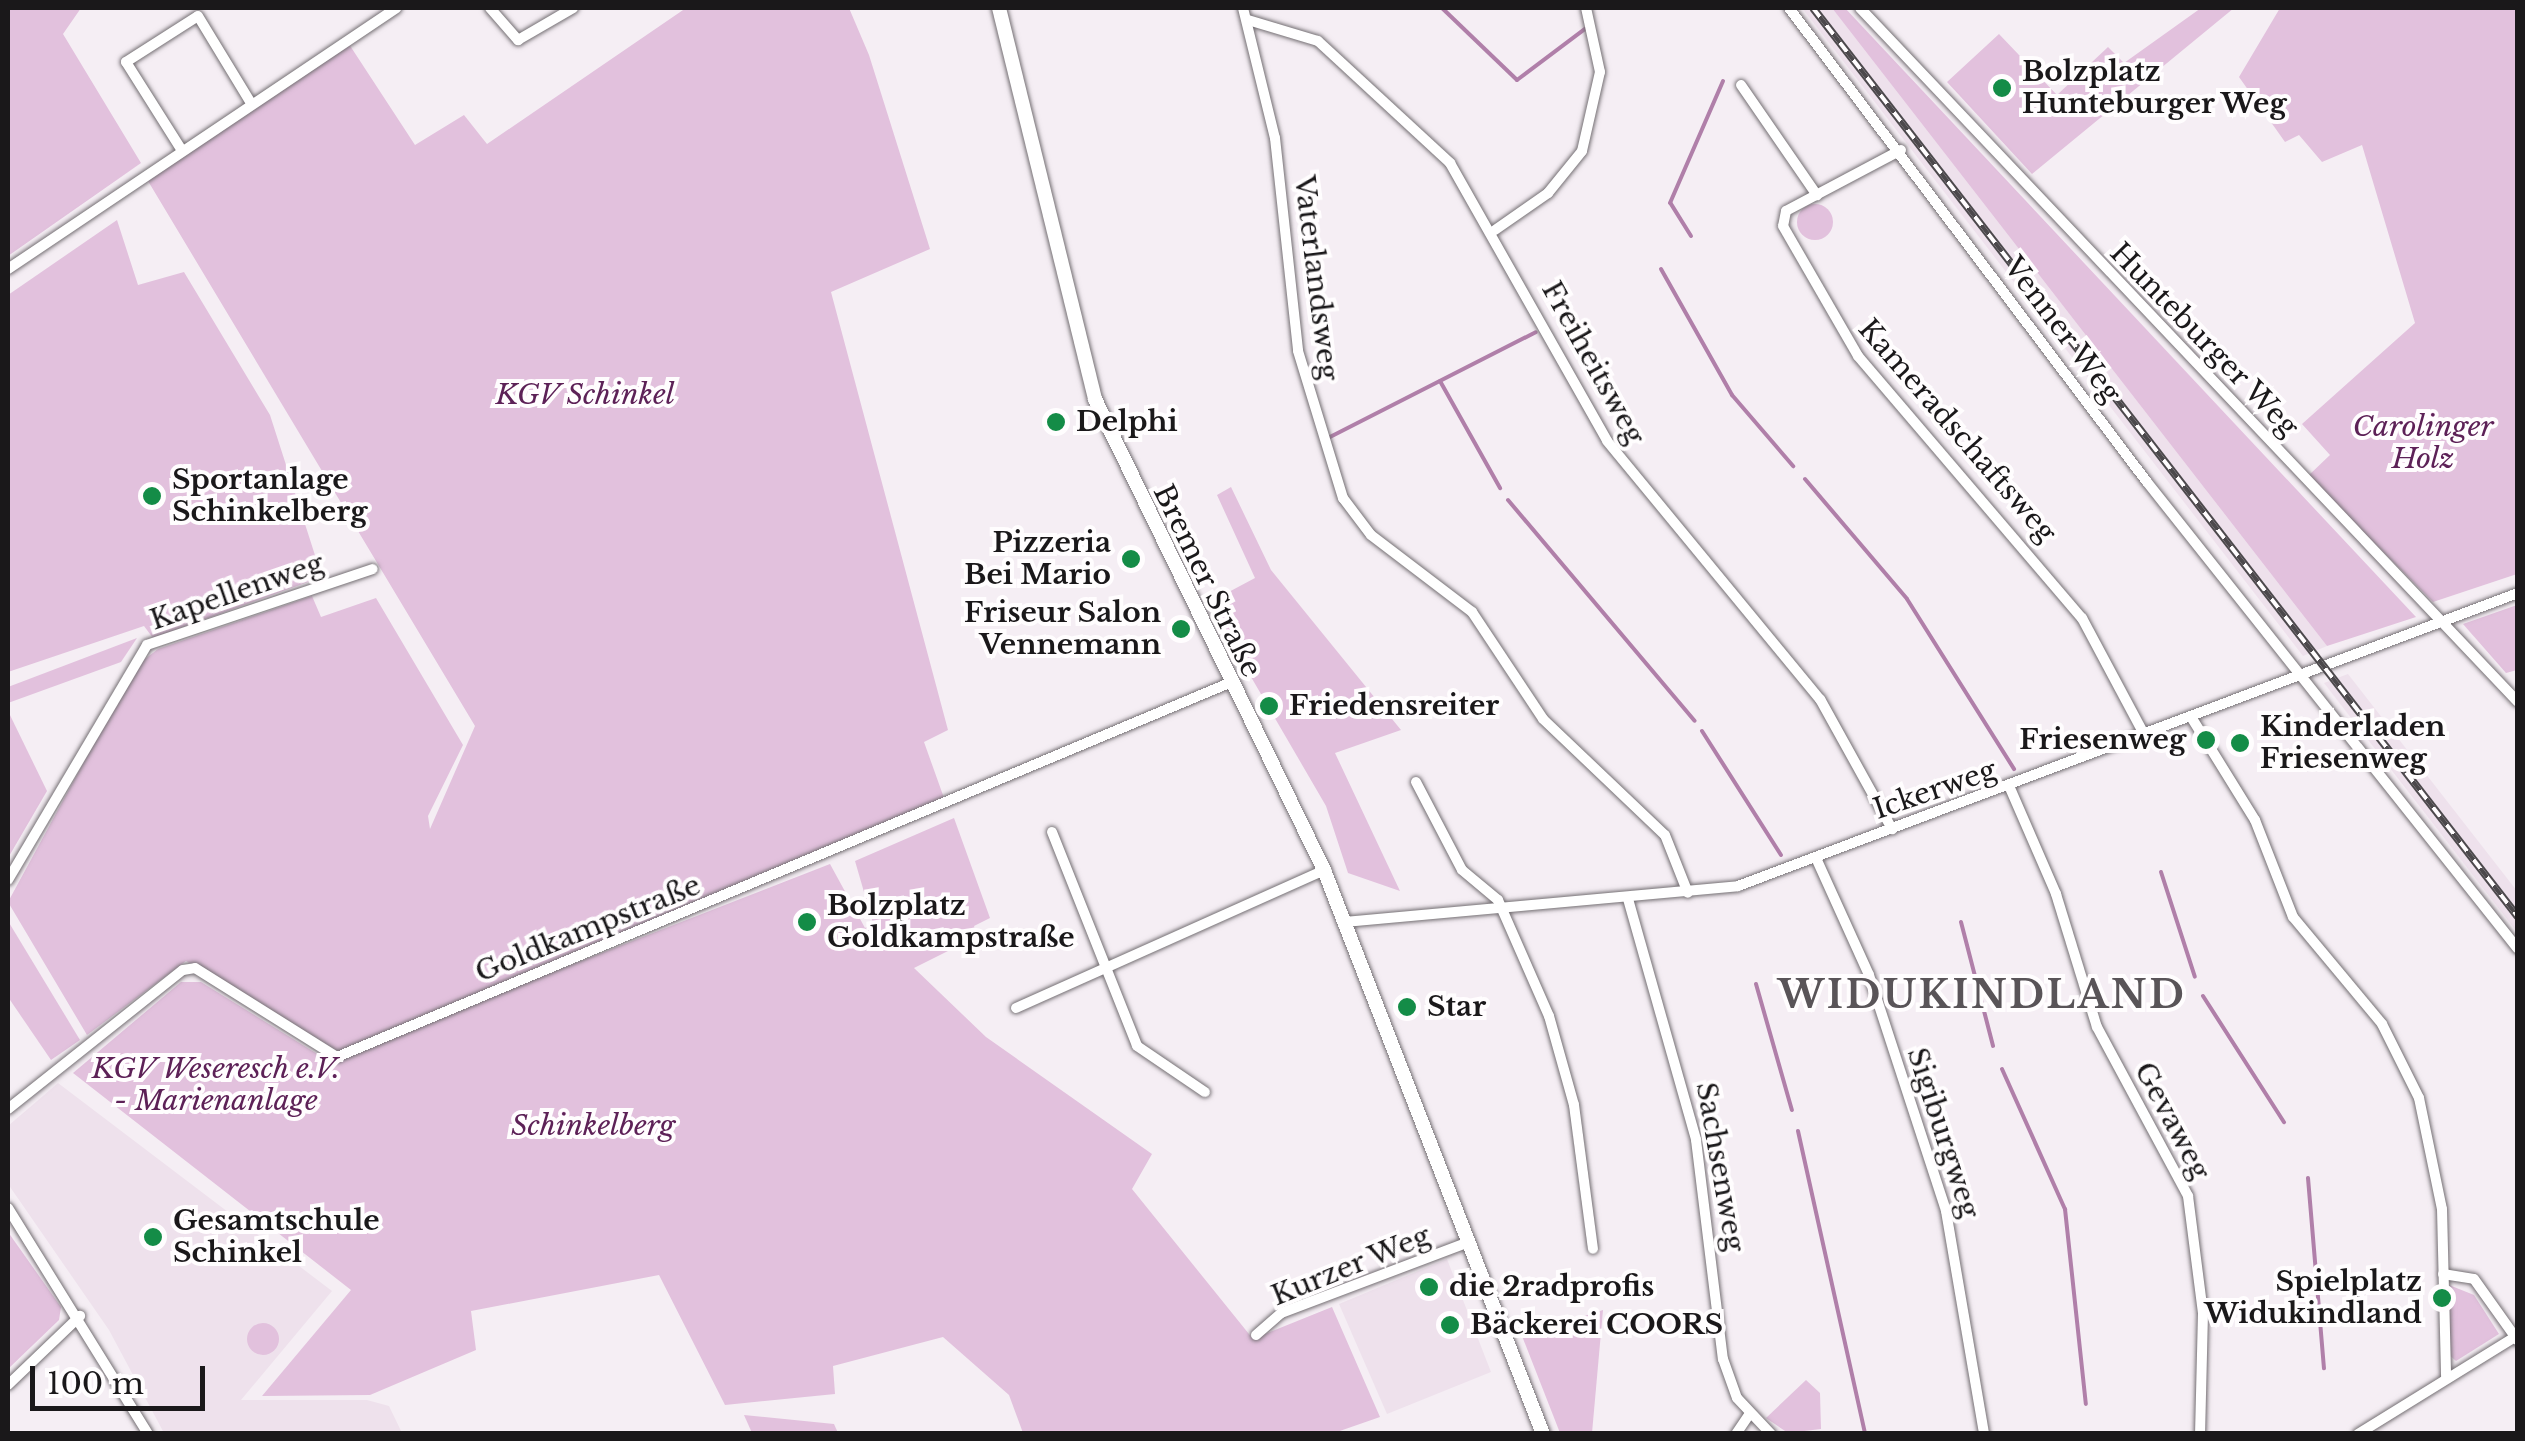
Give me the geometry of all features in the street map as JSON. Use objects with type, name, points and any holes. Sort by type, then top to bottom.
[{"type":"main road","name":"Bremer Straße","points":[[999,8],[1084,366],[1228,684],[1324,870],[1543,1434]]},
{"type":"street","points":[[8,269],[397,8]]},
{"type":"street","points":[[490,8],[518,40],[572,8]]},
{"type":"street","name":"Vaterlandsweg","points":[[1243,8],[1275,138],[1298,351],[1343,498],[1370,535],[1472,612],[1552,729],[1665,836],[1688,894]]},
{"type":"street","points":[[1495,230],[1555,187],[1588,138],[1600,72],[1586,8]]},
{"type":"street","name":"Venner Weg","points":[[1790,8],[2518,949]]},
{"type":"street","name":"Hunteburger Weg","points":[[1860,8],[2518,702]]},
{"type":"street","points":[[182,149],[126,62],[198,16],[251,103]]},
{"type":"street","name":"Freiheitsweg","points":[[1248,20],[1270,21],[1338,55],[1450,163],[1495,230],[1607,441],[1820,699],[1892,829]]},
{"type":"street","points":[[1741,85],[1817,196]]},
{"type":"street","name":"Kameradschaftsweg","points":[[1901,150],[1782,217],[1818,298],[1858,356],[2057,582],[2105,652],[2144,736]]},
{"type":"street","name":"Kapellenweg","points":[[8,880],[147,645],[373,569]]},
{"type":"street","name":"Ickerweg","points":[[1344,922],[1688,894],[1816,858],[2010,788],[2193,720],[2439,620],[2518,593]]},
{"type":"street","name":"Goldkampstraße","points":[[8,1109],[183,970],[194,968],[337,1058],[1228,684]]},
{"type":"street","points":[[2193,720],[2255,820],[2293,917],[2401,1058],[2433,1143],[2446,1377]]},
{"type":"street","points":[[1416,782],[1462,870],[1501,907],[1568,1076],[1593,1249]]},
{"type":"street","name":"Gevaweg","points":[[2010,788],[2062,909],[2097,1027],[2188,1196],[2202,1312],[2200,1434]]},
{"type":"street","points":[[1052,832],[1102,941],[1101,966],[1137,1046],[1205,1092]]},
{"type":"street","name":"Sigiburgweg","points":[[1816,858],[1870,975],[1946,1210],[1984,1434]]},
{"type":"street","points":[[1016,1008],[1101,966],[1324,870]]},
{"type":"street","name":"Sachsenweg","points":[[1628,899],[1688,1104],[1722,1359],[1749,1415],[1771,1434]]},
{"type":"street","points":[[8,1208],[80,1316],[148,1434]]},
{"type":"street","name":"Kurzer Weg","points":[[1256,1335],[1282,1313],[1466,1243]]},
{"type":"street","points":[[2358,1434],[2446,1377],[2516,1339],[2474,1279],[2443,1274]]},
{"type":"street","points":[[8,1385],[80,1316]]},
{"type":"street","points":[[1736,1434],[1749,1415]]},
{"type":"shaded area","points":[[1802,8],[1832,8],[2327,646],[2303,656]]},
{"type":"shaded area","points":[[2348,674],[2517,891],[2517,932],[2324,683]]},
{"type":"shaded area","name":"Gesamtschule Schinkel","points":[[58,1083],[332,1291],[241,1400],[367,1400],[389,1406],[402,1433],[164,1433],[109,1330],[8,1184],[8,1126]]},
{"type":"shaded area","points":[[1447,1259],[1491,1372],[1387,1414],[1339,1304]]},
{"type":"green space","points":[[8,8],[81,8],[63,34],[141,163],[8,256]]},
{"type":"green space","name":"KGV Schinkel","points":[[686,8],[849,8],[869,55],[930,249],[831,292],[948,730],[924,742],[944,798],[339,1052],[186,961],[87,1035],[8,902],[136,666],[158,649],[312,596],[321,617],[376,598],[463,745],[428,816],[430,829],[475,726],[148,181],[345,38],[415,145],[464,115],[487,144]]},
{"type":"green space","points":[[1832,8],[1845,8],[2416,617],[2327,646]]},
{"type":"green space","points":[[2201,8],[2234,8],[2032,174],[1947,82],[1999,34],[2057,95],[2108,47],[2124,63]]},
{"type":"green space","name":"Carolinger Holz","points":[[2280,8],[2517,8],[2517,574],[2433,602],[2308,476],[2330,455],[2302,424],[2415,323],[2362,145],[2322,162],[2299,135],[2285,142],[2239,77]]},
{"type":"green space","points":[[1815,204],[1828,209],[1833,222],[1828,235],[1815,240],[1802,235],[1797,222],[1802,209]]},
{"type":"green space","name":"Sportanlage Schinkelberg","points":[[117,220],[138,285],[184,272],[270,415],[322,577],[153,638],[144,626],[8,672],[8,295]]},
{"type":"green space","points":[[1231,487],[1271,570],[1401,730],[1335,753],[1400,891],[1348,873],[1326,806],[1208,603],[1255,578],[1217,495]]},
{"type":"green space","points":[[2517,605],[2517,670],[2506,673],[2463,624]]},
{"type":"green space","points":[[137,638],[121,662],[8,703],[8,687]]},
{"type":"green space","points":[[8,711],[47,791],[8,858]]},
{"type":"green space","name":"Schinkelberg","points":[[954,818],[990,918],[974,926],[978,936],[914,968],[986,1037],[1152,1154],[1132,1189],[1253,1339],[1332,1307],[1380,1417],[1334,1433],[1023,1433],[1009,1395],[943,1337],[833,1366],[835,1394],[725,1405],[659,1275],[471,1311],[476,1350],[370,1395],[262,1396],[351,1290],[73,1073],[181,982],[201,982],[327,1060],[830,864],[865,928],[873,923],[855,861]]},
{"type":"green space","points":[[8,921],[80,1040],[51,1060],[8,997]]},
{"type":"green space","points":[[8,1232],[61,1307],[59,1320],[8,1369]]},
{"type":"green space","points":[[2449,1285],[2474,1295],[2499,1334],[2456,1361],[2448,1354]]},
{"type":"green space","points":[[1603,1310],[1592,1433],[1560,1433],[1522,1336]]},
{"type":"green space","points":[[263,1323],[274,1328],[279,1339],[274,1350],[263,1355],[252,1350],[247,1339],[252,1328]]},
{"type":"green space","points":[[1806,1380],[1820,1393],[1821,1429],[1788,1433],[1766,1418]]},
{"type":"green space","points":[[744,1415],[834,1424],[838,1433],[752,1433]]},
{"type":"waterway","points":[[1442,8],[1517,80],[1585,29]]},
{"type":"waterway","points":[[1691,236],[1670,203],[1723,81]]},
{"type":"waterway","points":[[1661,269],[1732,395],[1793,466]]},
{"type":"waterway","points":[[1328,438],[1536,332]]},
{"type":"waterway","points":[[1440,381],[1500,488]]},
{"type":"waterway","points":[[1805,479],[1907,599],[2014,769]]},
{"type":"waterway","points":[[1508,500],[1695,721]]},
{"type":"waterway","points":[[1702,731],[1781,855]]},
{"type":"waterway","points":[[2161,872],[2195,977]]},
{"type":"waterway","points":[[1961,922],[1993,1046]]},
{"type":"waterway","points":[[1756,984],[1792,1110]]},
{"type":"waterway","points":[[2203,996],[2284,1122]]},
{"type":"waterway","points":[[2002,1069],[2065,1209],[2086,1404]]},
{"type":"waterway","points":[[1798,1131],[1865,1434]]},
{"type":"waterway","points":[[2308,1178],[2324,1368]]},
{"type":"railway","points":[[1813,8],[2518,917]]},
{"type":"place","name":"Bolzplatz Hunteburger Weg","points":[[2002,88]]},
{"type":"place","name":"Delphi","points":[[1056,422]]},
{"type":"place","name":"Sportanlage Schinkelberg","points":[[152,496]]},
{"type":"place","name":"Pizzeria Bei Mario","points":[[1131,559]]},
{"type":"place","name":"Friseur Salon Vennemann","points":[[1181,629]]},
{"type":"place","name":"Friedensreiter","points":[[1269,706]]},
{"type":"place","name":"Friesenweg","points":[[2206,740]]},
{"type":"place","name":"Kinderladen Friesenweg","points":[[2240,743]]},
{"type":"place","name":"Bolzplatz Goldkampstraße","points":[[807,922]]},
{"type":"place","name":"Star","points":[[1407,1007]]},
{"type":"place","name":"Gesamtschule Schinkel","points":[[153,1237]]},
{"type":"place","name":"die 2radprofis","points":[[1429,1287]]},
{"type":"place","name":"Spielplatz Widukindland","points":[[2442,1298]]},
{"type":"place","name":"Bäckerei COORS","points":[[1450,1325]]},
{"type":"district","name":"WIDUKINDLAND","points":[[1982,995]]},
{"type":"park label","name":"KGV Weseresch e.V. - Marienanlage","points":[[216,1085]]}]
